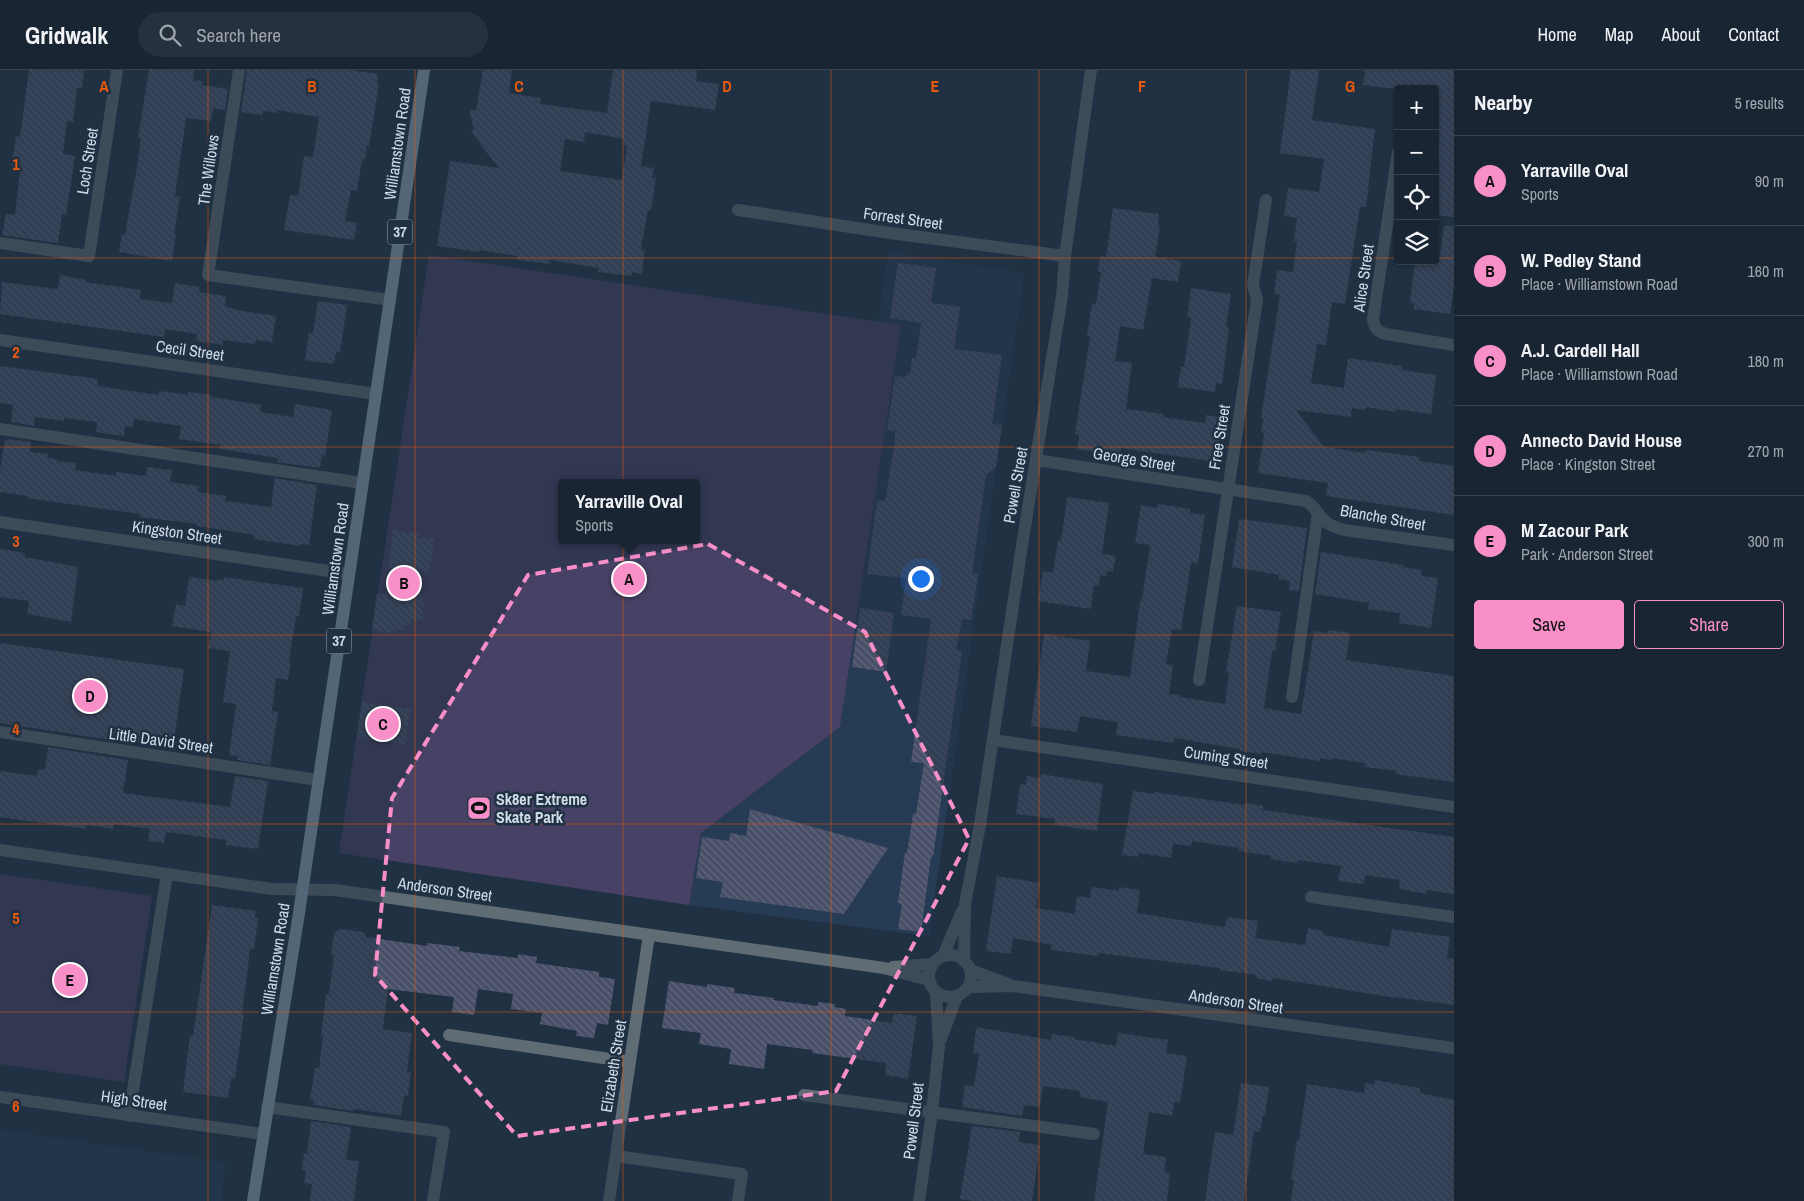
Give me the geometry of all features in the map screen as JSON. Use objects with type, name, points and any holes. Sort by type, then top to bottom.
[{"type":"main road","name":"Williamstown Road","points":[[253,1201],[302,889],[424,70]]},
{"type":"street","name":"Loch Street","points":[[0,243],[89,256],[117,70]]},
{"type":"street","name":"The Willows","points":[[239,70],[208,275],[390,300]]},
{"type":"street","name":"Powell Street","points":[[943,956],[965,904],[980,825],[1020,552],[1062,296],[1065,256],[1091,70]]},
{"type":"street","name":"Alice Street","points":[[1395,175],[1373,319],[1374,325],[1381,333],[1454,345]]},
{"type":"street","name":"Free Street","points":[[1199,680],[1257,300],[1253,285],[1266,200]]},
{"type":"street","name":"Forrest Street","points":[[738,210],[1065,256]]},
{"type":"street","name":"Cecil Street","points":[[0,340],[376,394]]},
{"type":"street","points":[[0,430],[362,483]]},
{"type":"street","name":"George Street","points":[[1036,460],[1227,490]]},
{"type":"street","name":"Blanche Street","points":[[1227,490],[1306,501],[1332,526],[1344,530],[1454,545]]},
{"type":"street","points":[[1292,696],[1318,513]]},
{"type":"street","name":"Kingston Street","points":[[0,522],[349,574]]},
{"type":"street","name":"Little David Street","points":[[0,732],[318,780]]},
{"type":"street","name":"Cuming Street","points":[[993,740],[1454,807]]},
{"type":"street","name":"Anderson Street","points":[[0,850],[272,889],[335,890],[886,968],[929,980]]},
{"type":"street","points":[[129,1116],[167,874]]},
{"type":"street","points":[[1311,897],[1454,917]]},
{"type":"street","name":"Powell Street","points":[[965,904],[967,965]]},
{"type":"street","name":"Elizabeth Street","points":[[609,1201],[649,935]]},
{"type":"street","points":[[954,955],[967,965],[971,981],[968,987],[957,996],[946,997],[936,992],[929,980],[933,964],[943,956],[954,955]]},
{"type":"street","name":"Anderson Street","points":[[886,968],[933,964]]},
{"type":"street","name":"Anderson Street","points":[[967,965],[1013,986]]},
{"type":"street","name":"Anderson Street","points":[[968,987],[1013,986],[1454,1048]]},
{"type":"street","name":"Powell Street","points":[[919,1201],[932,1112],[939,1046],[936,992]]},
{"type":"street","name":"Powell Street","points":[[939,1046],[957,996]]},
{"type":"street","points":[[449,1035],[630,1062]]},
{"type":"street","points":[[804,1095],[1094,1134]]},
{"type":"street","name":"High Street","points":[[0,1097],[263,1134]]},
{"type":"street","points":[[268,1107],[444,1132],[433,1201]]},
{"type":"street","points":[[616,1156],[742,1174],[738,1201]]},
{"type":"highlighted area","points":[[708,544],[865,632],[969,839],[836,1091],[517,1136],[375,975],[392,798],[528,575]]},
{"type":"shaded area","points":[[888,252],[1024,273],[929,936],[689,905],[701,833],[840,727],[901,326],[878,322]]},
{"type":"shaded area","points":[[429,255],[901,325],[840,727],[701,833],[689,905],[339,853]]},
{"type":"shaded area","points":[[0,874],[152,896],[124,1082],[0,1064]]},
{"type":"shaded area","points":[[0,1130],[226,1163],[221,1201],[0,1201]]},
{"type":"building","points":[[29,70],[84,70],[82,88],[77,88],[73,122],[67,121],[63,154],[75,156],[66,215],[62,214],[58,243],[2,235],[6,214],[15,215],[20,172],[11,170],[16,136],[20,137]]},
{"type":"building","points":[[149,70],[194,70],[193,80],[202,81],[202,85],[228,89],[225,110],[213,108],[211,121],[186,118],[175,196],[180,197],[172,261],[119,252],[122,234],[125,234],[136,173],[141,138],[138,138]]},
{"type":"building","points":[[247,70],[350,70],[378,74],[377,84],[379,84],[369,146],[367,145],[365,159],[362,159],[357,191],[351,190],[345,221],[357,223],[354,240],[284,230],[290,195],[298,196],[304,156],[313,157],[319,117],[277,110],[277,113],[263,111],[262,115],[241,112]]},
{"type":"building","points":[[483,70],[512,70],[509,93],[541,98],[540,104],[607,113],[613,70],[697,70],[696,81],[719,84],[715,110],[651,101],[641,166],[654,168],[652,178],[656,178],[651,210],[648,210],[641,249],[645,250],[642,274],[632,272],[631,276],[598,272],[599,268],[550,260],[550,264],[517,260],[517,256],[437,246],[450,161],[499,168],[471,132],[474,130],[469,109],[476,110]],"holes":[[[585,132],[624,139],[623,145],[627,146],[622,180],[560,171],[565,139],[584,142]]]},
{"type":"building","points":[[1291,70],[1319,70],[1312,120],[1375,129],[1366,207],[1360,207],[1345,304],[1332,302],[1326,345],[1317,344],[1311,383],[1344,388],[1348,358],[1402,366],[1401,370],[1436,375],[1431,414],[1396,409],[1395,412],[1366,407],[1365,410],[1352,408],[1351,417],[1296,410],[1324,447],[1365,453],[1366,450],[1420,457],[1419,461],[1454,466],[1454,515],[1326,496],[1328,483],[1258,473],[1264,433],[1261,432],[1263,418],[1261,418],[1280,295],[1274,294],[1277,270],[1293,272],[1297,241],[1294,241],[1297,218],[1284,216],[1288,188],[1319,192],[1324,159],[1280,153]]},
{"type":"building","points":[[1365,70],[1454,70],[1454,217],[1439,215],[1439,85],[1394,85],[1394,89],[1363,85]]},
{"type":"building","points":[[1113,208],[1159,214],[1158,225],[1160,225],[1155,257],[1181,261],[1178,282],[1152,278],[1143,330],[1120,326],[1115,361],[1132,363],[1126,409],[1163,414],[1163,417],[1205,423],[1206,415],[1223,418],[1217,462],[1121,448],[1120,456],[1077,449],[1079,435],[1075,434],[1090,337],[1087,336],[1092,303],[1096,304],[1101,272],[1098,272],[1100,256],[1106,257]]},
{"type":"building","points":[[1444,226],[1454,226],[1454,286],[1450,314],[1414,309],[1414,303],[1410,302],[1415,265],[1439,265]]},
{"type":"building","points":[[898,263],[936,268],[931,303],[960,307],[954,349],[1002,355],[992,424],[1002,425],[996,467],[986,475],[972,573],[978,574],[971,620],[962,619],[956,650],[962,651],[921,932],[898,929],[902,904],[898,903],[905,852],[907,853],[913,814],[916,814],[924,763],[911,762],[931,619],[901,615],[906,578],[867,574],[877,500],[885,501],[895,440],[895,431],[887,430],[895,376],[906,377],[907,373],[910,374],[912,358],[916,358],[921,323],[890,318]]},
{"type":"building","points":[[60,275],[86,280],[85,282],[141,290],[140,299],[172,303],[175,283],[200,287],[199,292],[226,296],[225,306],[242,311],[276,316],[272,342],[256,340],[255,344],[223,340],[223,345],[196,341],[197,334],[165,329],[164,337],[0,314],[2,282],[58,289]]},
{"type":"building","points":[[1191,288],[1231,294],[1226,327],[1229,327],[1222,384],[1216,383],[1215,392],[1178,387],[1181,367],[1184,367],[1191,318],[1187,318]]},
{"type":"building","points":[[318,301],[347,305],[340,353],[336,352],[334,364],[305,360],[309,332],[313,333]]},
{"type":"building","points":[[0,366],[98,379],[97,386],[159,395],[159,391],[188,395],[188,392],[212,395],[212,397],[261,405],[260,412],[293,417],[295,404],[332,410],[325,456],[322,455],[320,468],[277,462],[278,458],[220,449],[220,445],[179,439],[181,426],[134,419],[133,427],[125,426],[124,436],[96,432],[97,422],[64,418],[64,421],[35,417],[34,426],[11,422],[13,405],[0,403]]},
{"type":"building","points":[[9,439],[31,442],[30,452],[48,454],[47,458],[57,459],[57,461],[76,463],[75,470],[116,476],[116,472],[146,476],[147,467],[172,470],[170,482],[199,486],[198,492],[226,496],[225,501],[271,507],[275,478],[317,485],[309,545],[301,544],[301,546],[254,539],[255,535],[197,526],[197,524],[140,517],[140,514],[27,498],[28,496],[0,492],[0,469],[5,440],[9,441]]},
{"type":"building","points":[[1067,497],[1109,503],[1102,554],[1116,556],[1113,572],[1107,571],[1106,576],[1100,575],[1099,586],[1094,585],[1091,609],[1038,601],[1043,571],[1053,573],[1058,540],[1061,541]]},
{"type":"building","points":[[1158,504],[1190,509],[1190,513],[1205,515],[1198,563],[1191,562],[1181,630],[1172,629],[1166,664],[1173,665],[1169,694],[1225,704],[1229,673],[1226,672],[1237,606],[1281,612],[1275,651],[1272,651],[1264,708],[1301,714],[1314,631],[1328,633],[1328,630],[1350,633],[1346,660],[1454,676],[1454,782],[1395,774],[1396,771],[1365,767],[1365,763],[1332,758],[1332,760],[1320,758],[1320,761],[1262,752],[1261,754],[1240,751],[1240,749],[1174,738],[1173,743],[1116,735],[1118,722],[1080,716],[1077,732],[1031,726],[1044,634],[1090,641],[1086,671],[1130,677],[1150,545],[1135,543],[1141,505],[1157,508]]},
{"type":"building","points":[[1239,519],[1307,528],[1299,591],[1289,590],[1290,581],[1279,579],[1279,575],[1232,567]]},
{"type":"building","points":[[393,530],[420,534],[420,537],[434,539],[430,572],[415,570],[425,609],[422,609],[425,619],[404,625],[405,629],[386,634],[385,632],[372,630],[377,593],[393,595],[388,574]]},
{"type":"building","points":[[0,549],[25,553],[25,557],[78,567],[71,622],[27,614],[29,601],[0,597]]},
{"type":"building","points":[[1321,552],[1403,565],[1403,567],[1422,570],[1421,576],[1438,578],[1431,628],[1399,623],[1400,613],[1368,609],[1369,603],[1315,594]]},
{"type":"building","points":[[189,577],[218,581],[218,579],[224,580],[224,577],[303,588],[299,617],[296,616],[288,680],[276,678],[272,711],[278,712],[270,765],[237,760],[238,756],[229,755],[236,704],[223,702],[230,651],[208,648],[211,632],[172,626],[176,604],[185,606]]},
{"type":"building","points":[[860,608],[894,613],[886,672],[852,667]]},
{"type":"building","points":[[0,643],[184,669],[173,748],[0,723]]},
{"type":"building","points":[[362,702],[410,709],[405,744],[357,738]]},
{"type":"building","points":[[48,747],[128,760],[123,793],[230,807],[235,776],[268,781],[258,849],[226,845],[226,840],[166,832],[164,843],[148,841],[150,829],[114,824],[113,829],[87,825],[86,829],[0,817],[0,771],[37,776],[38,770],[45,769]]},
{"type":"building","points":[[1041,774],[1103,784],[1097,831],[1054,825],[1055,819],[1016,814],[1020,784],[1026,785],[1027,776],[1040,778]]},
{"type":"building","points":[[1133,791],[1154,794],[1154,792],[1245,805],[1246,803],[1263,806],[1263,810],[1454,837],[1454,894],[1427,890],[1427,894],[1399,889],[1400,880],[1365,875],[1364,884],[1338,881],[1341,866],[1298,860],[1298,863],[1271,859],[1271,856],[1239,851],[1239,848],[1192,841],[1191,846],[1173,844],[1171,858],[1139,853],[1138,857],[1122,855]]},
{"type":"building","points":[[750,809],[888,848],[844,914],[720,897],[723,882],[696,878],[702,837],[729,841],[730,833],[746,836]]},
{"type":"building","points":[[997,876],[1040,883],[1036,908],[1075,914],[1077,896],[1090,898],[1092,887],[1119,891],[1119,887],[1140,890],[1137,913],[1224,927],[1228,917],[1258,921],[1255,938],[1305,945],[1308,928],[1323,931],[1323,935],[1389,947],[1392,929],[1450,937],[1447,958],[1454,959],[1454,1005],[1396,998],[1273,978],[1272,981],[1256,978],[1257,975],[1220,970],[1220,968],[1099,953],[1098,956],[1051,950],[1052,945],[1013,938],[1011,954],[986,951]]},
{"type":"building","points":[[212,905],[256,911],[255,918],[258,919],[254,949],[250,949],[235,1079],[231,1078],[228,1098],[183,1092],[190,1035],[193,1036]]},
{"type":"building","points":[[340,929],[364,932],[366,937],[427,946],[427,943],[460,947],[459,951],[518,958],[518,954],[537,957],[536,963],[599,972],[599,977],[615,979],[608,1025],[597,1023],[594,1038],[576,1036],[577,1031],[540,1024],[542,1013],[511,1009],[513,994],[478,989],[474,1015],[452,1012],[454,997],[388,989],[383,1029],[412,1033],[407,1072],[411,1072],[408,1096],[404,1095],[401,1116],[314,1105],[314,1101],[310,1100],[315,1068],[319,1068],[326,994],[329,994],[334,956],[331,955],[334,933]]},
{"type":"building","points":[[669,981],[707,987],[707,984],[735,988],[734,993],[774,998],[773,1000],[818,1006],[818,1002],[835,1004],[834,1007],[846,1009],[845,1016],[892,1023],[894,1013],[917,1016],[908,1079],[885,1075],[886,1063],[812,1053],[812,1050],[767,1044],[764,1069],[729,1064],[731,1049],[699,1044],[701,1033],[662,1028]]},
{"type":"building","points":[[976,1027],[1051,1040],[1052,1034],[1116,1046],[1118,1033],[1168,1040],[1166,1053],[1187,1056],[1180,1103],[1174,1102],[1172,1116],[1149,1112],[1143,1154],[1166,1157],[1164,1172],[1170,1173],[1167,1201],[1094,1201],[1108,1102],[1080,1097],[1080,1091],[1043,1086],[1040,1107],[1024,1105],[1022,1116],[962,1107],[965,1085],[974,1086],[979,1054],[973,1053]]},
{"type":"building","points":[[1375,1080],[1420,1088],[1420,1093],[1454,1100],[1454,1201],[1291,1201],[1294,1180],[1291,1180],[1307,1084],[1364,1093],[1365,1083],[1375,1084]]},
{"type":"building","points":[[1241,1083],[1269,1087],[1265,1115],[1263,1115],[1260,1132],[1254,1131],[1244,1201],[1205,1201],[1215,1132],[1233,1135]]},
{"type":"building","points":[[311,1121],[351,1127],[346,1160],[359,1161],[354,1201],[310,1201],[312,1184],[304,1183],[306,1171],[302,1170],[304,1153],[307,1154]]},
{"type":"building","points":[[972,1126],[1020,1132],[1019,1142],[1040,1145],[1032,1201],[974,1201],[960,1199]]},
{"type":"place","name":"Yarraville Oval","points":[[629,579]]},
{"type":"place","name":"W. Pedley Stand","points":[[404,583]]},
{"type":"place","name":"Annecto David House","points":[[90,696]]},
{"type":"place","name":"A.J. Cardell Hall","points":[[383,724]]},
{"type":"place","name":"Sk8er Extreme Skate Park","points":[[479,808]]},
{"type":"place","name":"M Zacour Park","points":[[70,980]]}]
